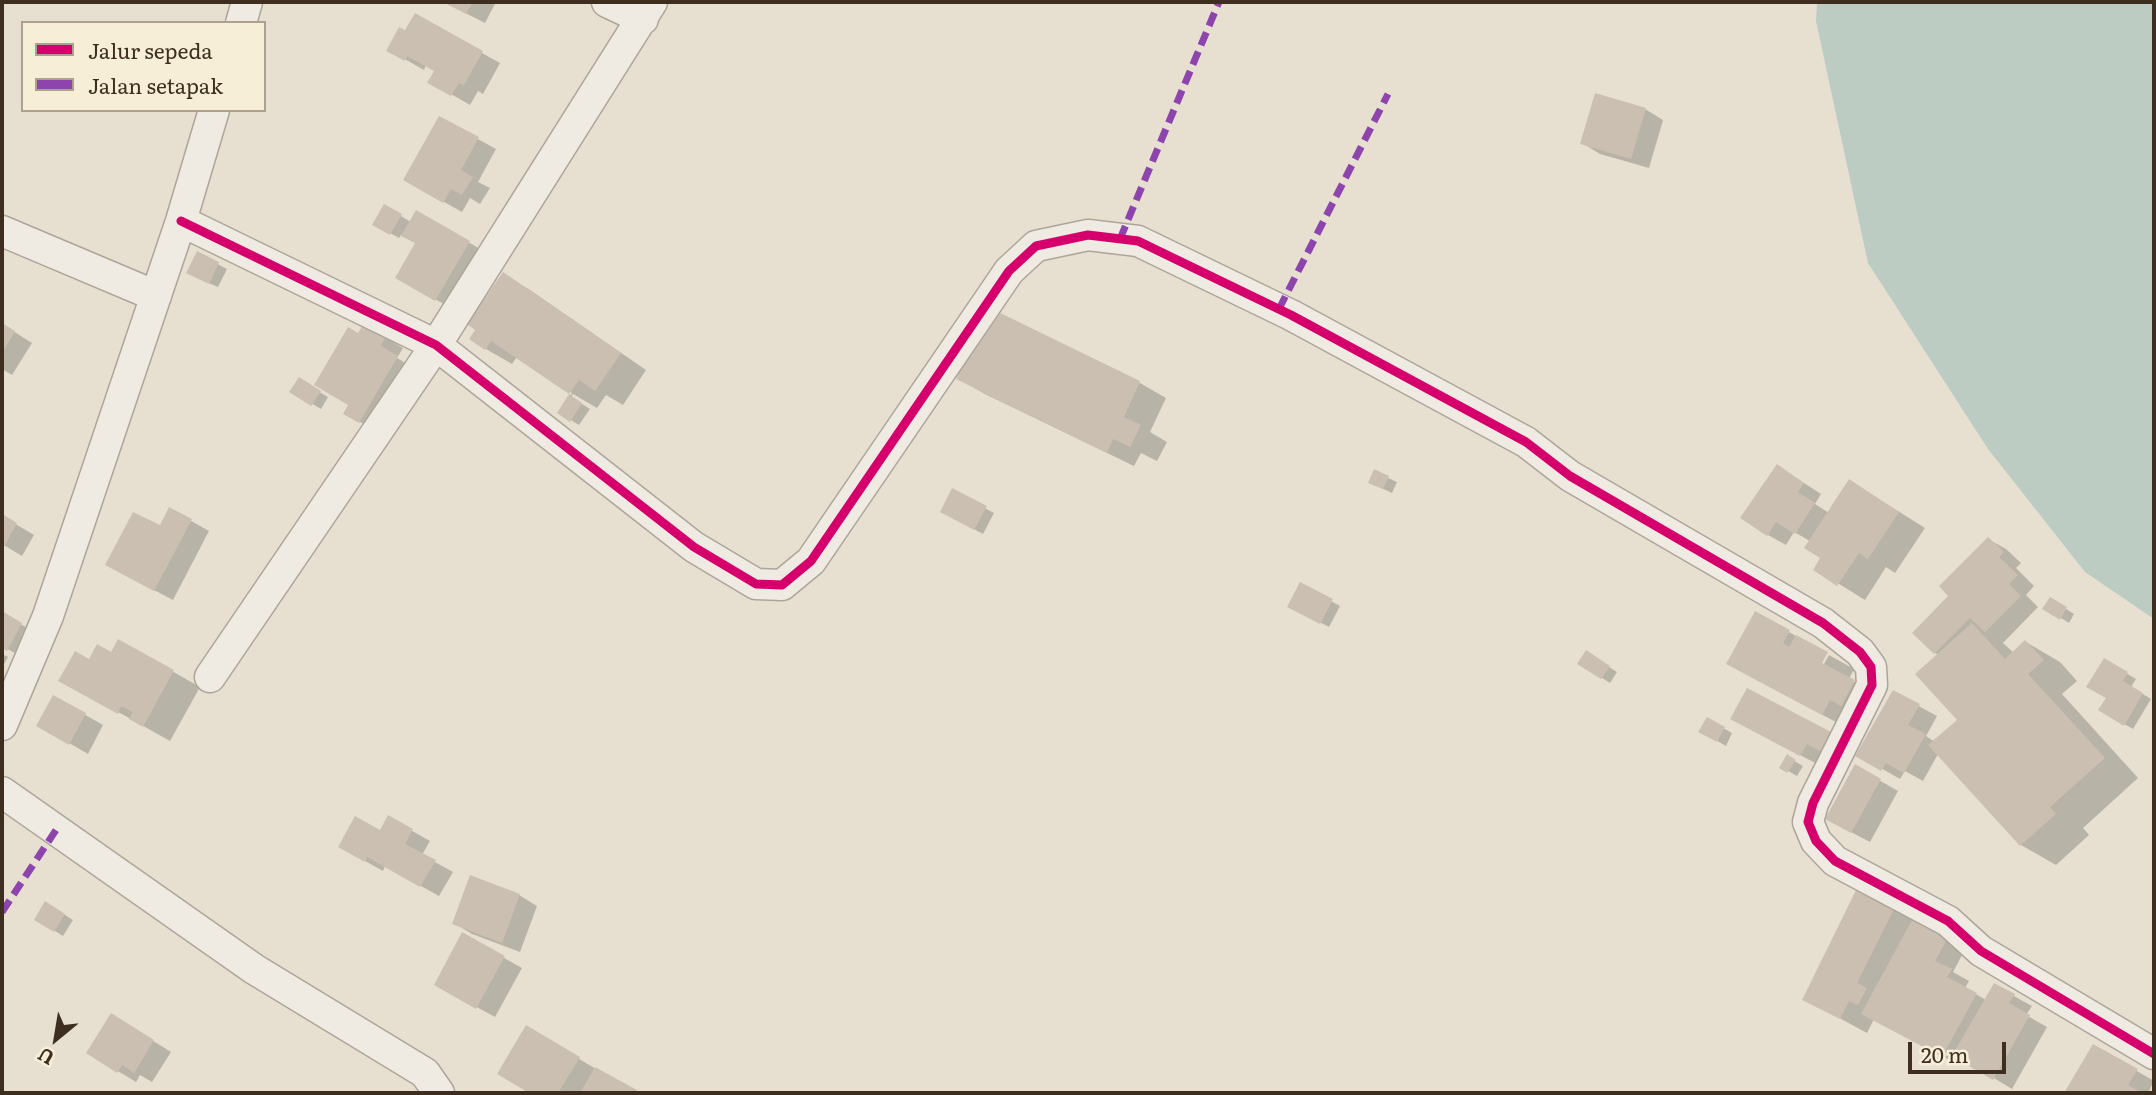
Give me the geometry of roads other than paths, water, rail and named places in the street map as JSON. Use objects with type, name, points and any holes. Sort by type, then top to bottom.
[{"type":"street","points":[[242,21],[247,2]]},
{"type":"street","points":[[210,677],[436,345],[648,10],[607,2]]},
{"type":"street","points":[[2,725],[48,616],[181,221],[213,112]]},
{"type":"street","points":[[181,221],[436,345],[694,547],[756,584],[782,585],[811,561],[1009,271],[1035,246],[1088,235],[1138,241],[1291,315],[1525,442],[1570,476],[1823,623],[1860,652],[1871,667],[1872,685],[1813,803],[1808,822],[1815,841],[1835,861],[1948,922],[1981,951],[2154,1054]]},
{"type":"street","points":[[2,231],[156,296]]},
{"type":"street","points":[[2,792],[254,969],[425,1073],[439,1093]]}]
